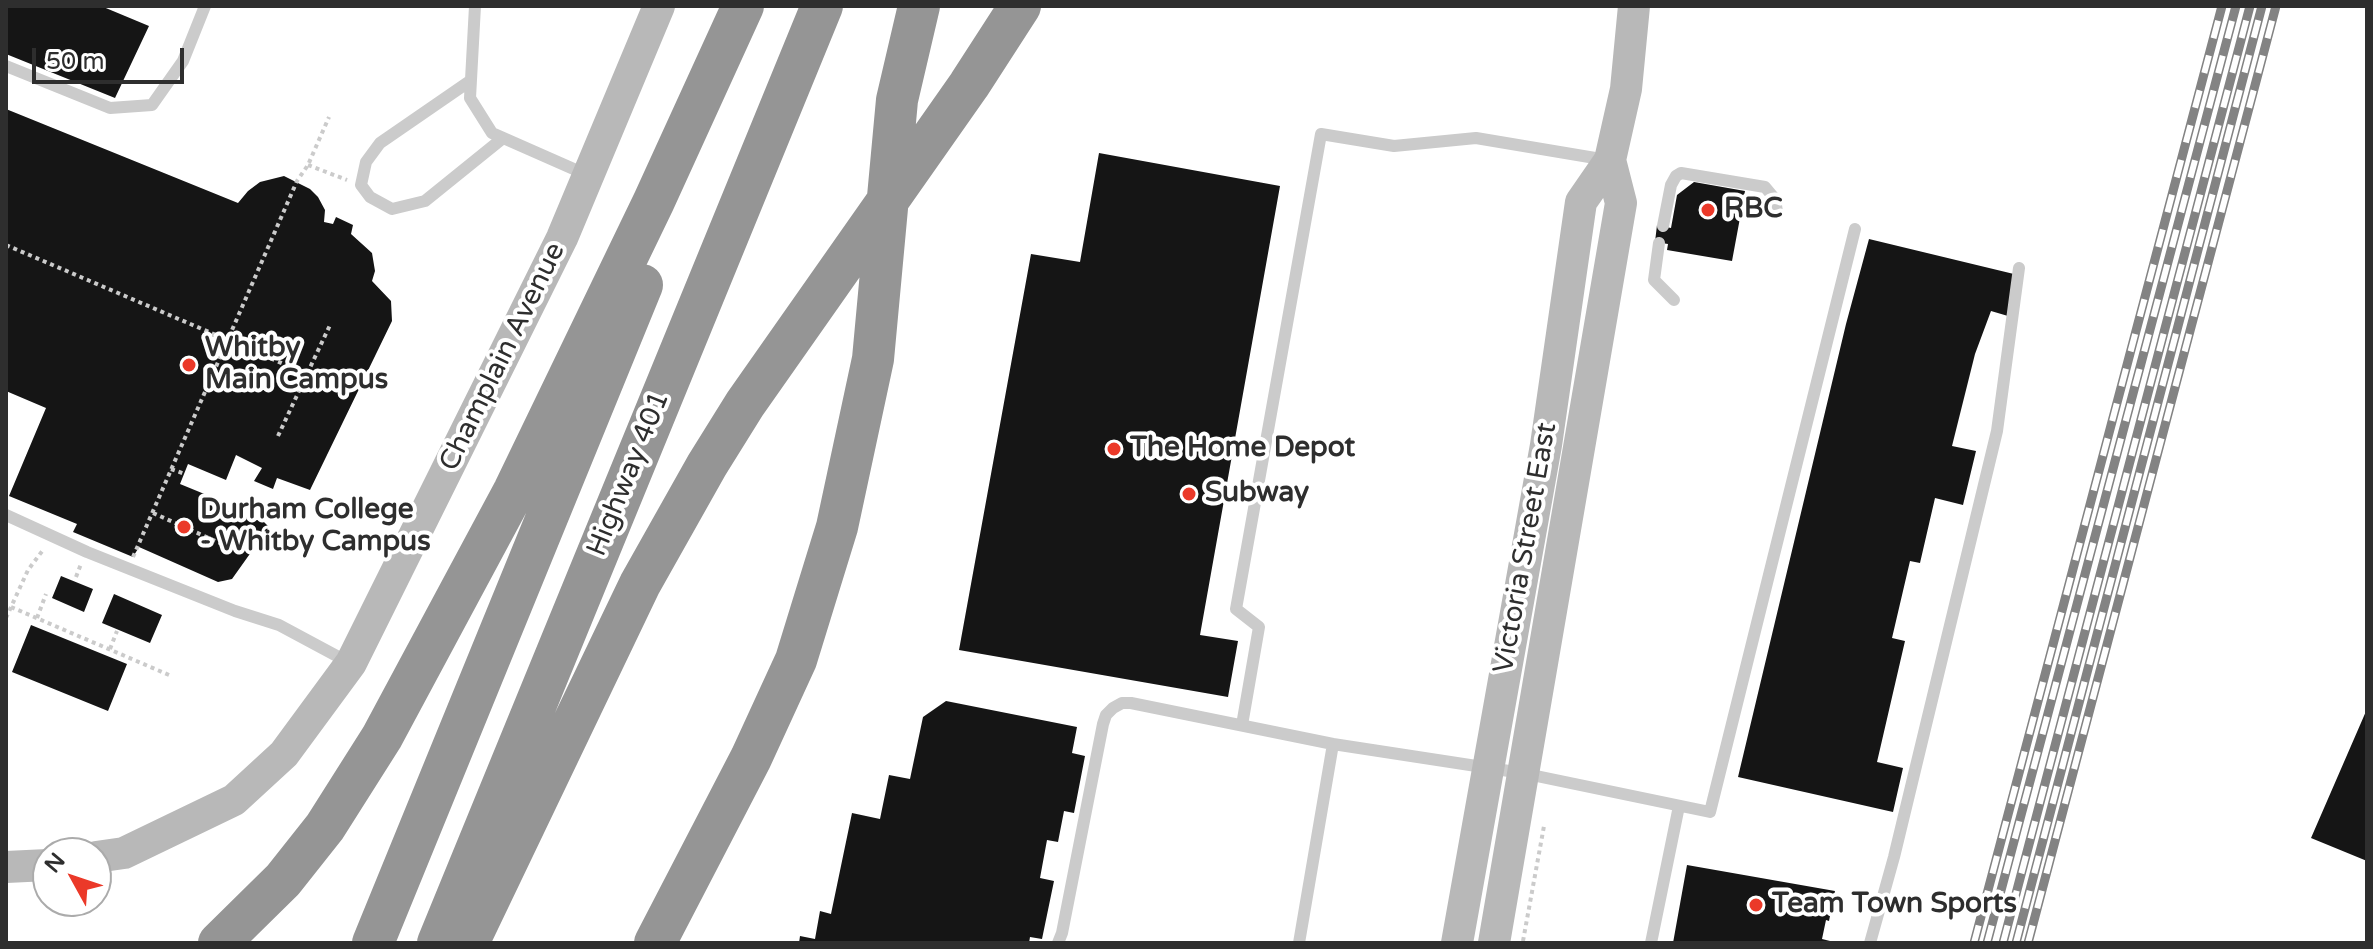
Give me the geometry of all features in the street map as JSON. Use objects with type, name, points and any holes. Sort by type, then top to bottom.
[{"type":"highway","points":[[219,943],[292,869],[325,827],[382,737],[514,491],[654,201],[743,6]]},
{"type":"highway","points":[[373,943],[755,6]]},
{"type":"highway","name":"Highway 401","points":[[438,943],[822,6]]},
{"type":"highway","points":[[655,943],[699,863],[796,660],[837,527],[873,359],[897,100],[919,6]]},
{"type":"highway","points":[[468,943],[640,584],[722,441],[1020,6]]},
{"type":"highway","points":[[642,943],[699,863]]},
{"type":"main road","name":"Champlain Avenue","points":[[112,855],[124,853],[234,800],[284,754],[351,663],[562,238],[659,6]]},
{"type":"main road","name":"Victoria Street East","points":[[1457,943],[1546,445],[1581,202],[1610,160],[1626,89],[1634,6]]},
{"type":"main road","name":"Victoria Street East","points":[[1494,943],[1621,203],[1610,160]]},
{"type":"main road","points":[[6,867],[32,866]]},
{"type":"lane","points":[[6,66],[110,108],[152,105],[183,61],[205,6]]},
{"type":"lane","points":[[475,6],[470,98],[492,133],[588,176]]},
{"type":"lane","points":[[470,81],[380,143],[366,162],[361,185],[370,197],[392,209],[425,201],[503,138]]},
{"type":"lane","points":[[1242,725],[1259,627],[1236,609],[1321,134],[1394,146],[1476,138],[1610,160]]},
{"type":"lane","points":[[1663,226],[1671,185],[1681,173],[1765,187],[1775,199],[1777,212]]},
{"type":"lane","points":[[1058,943],[1106,715],[1122,703],[1333,744],[1522,773],[1710,812],[1855,229]]},
{"type":"lane","points":[[1659,243],[1654,280],[1674,300]]},
{"type":"lane","points":[[1870,943],[1894,857],[1997,431],[2019,268]]},
{"type":"lane","points":[[6,515],[235,611],[279,625],[351,663]]},
{"type":"lane","points":[[1303,942],[1333,744]]},
{"type":"lane","points":[[1651,943],[1679,806]]},
{"type":"path","points":[[133,557],[297,181],[308,165],[329,117]]},
{"type":"path","points":[[308,165],[361,185]]},
{"type":"path","points":[[6,245],[307,374]]},
{"type":"path","points":[[278,436],[331,323]]},
{"type":"path","points":[[171,469],[185,474]]},
{"type":"path","points":[[153,513],[222,544]]},
{"type":"path","points":[[6,618],[28,570],[53,537]]},
{"type":"path","points":[[37,618],[46,594]]},
{"type":"path","points":[[11,607],[169,675]]},
{"type":"path","points":[[110,649],[117,631]]},
{"type":"path","points":[[1522,943],[1544,826]]},
{"type":"building","points":[[6,6],[101,6],[149,26],[115,98],[6,54]]},
{"type":"building","name":"Whitby Main Campus","points":[[6,109],[238,203],[260,182],[284,176],[310,189],[318,197],[325,210],[324,222],[333,224],[336,217],[353,225],[351,234],[372,253],[375,271],[372,281],[391,301],[392,321],[310,490],[277,478],[273,489],[254,481],[262,468],[236,455],[226,480],[188,464],[180,484],[258,516],[269,527],[232,579],[218,582],[139,547],[133,557],[73,532],[77,524],[9,496],[46,408],[6,391]]},
{"type":"building","name":"The Home Depot","points":[[1099,153],[1280,186],[1200,635],[1238,641],[1228,697],[959,650],[1031,254],[1080,262]]},
{"type":"building","name":"RBC","points":[[1694,182],[1745,191],[1732,261],[1667,250],[1668,244],[1655,242],[1657,225],[1671,228],[1677,195]]},
{"type":"building","points":[[1869,239],[2018,275],[2008,316],[1991,311],[1975,354],[1952,446],[1976,451],[1963,505],[1935,498],[1920,563],[1910,561],[1892,638],[1905,641],[1877,762],[1903,768],[1893,812],[1738,777]]},
{"type":"building","points":[[61,576],[93,589],[84,612],[52,598]]},
{"type":"building","points":[[114,594],[162,615],[150,643],[102,623]]},
{"type":"building","points":[[31,625],[127,664],[108,711],[12,672]]},
{"type":"building","points":[[946,701],[1077,727],[1072,753],[1085,756],[1074,813],[1064,811],[1058,842],[1047,840],[1040,878],[1054,881],[1042,939],[1030,937],[1029,943],[799,943],[800,936],[815,939],[820,911],[831,914],[852,813],[880,819],[889,775],[910,779],[923,717]]},
{"type":"building","points":[[2367,709],[2367,861],[2311,838]]},
{"type":"building","name":"Team Town Sports","points":[[1687,865],[1835,891],[1822,939],[1838,943],[1673,943]]},
{"type":"railway","points":[[1974,943],[2222,6]]},
{"type":"railway","points":[[1987,943],[2236,6]]},
{"type":"railway","points":[[2003,943],[2250,6]]},
{"type":"railway","points":[[2016,943],[2262,6]]},
{"type":"railway","points":[[2028,943],[2276,6]]},
{"type":"place","name":"RBC","points":[[1708,210]]},
{"type":"place","name":"Whitby Main Campus","points":[[189,365]]},
{"type":"place","name":"The Home Depot","points":[[1114,449]]},
{"type":"place","name":"Subway","points":[[1189,494]]},
{"type":"place","name":"Durham College - Whitby Campus","points":[[184,527]]},
{"type":"place","name":"Team Town Sports","points":[[1756,905]]}]
